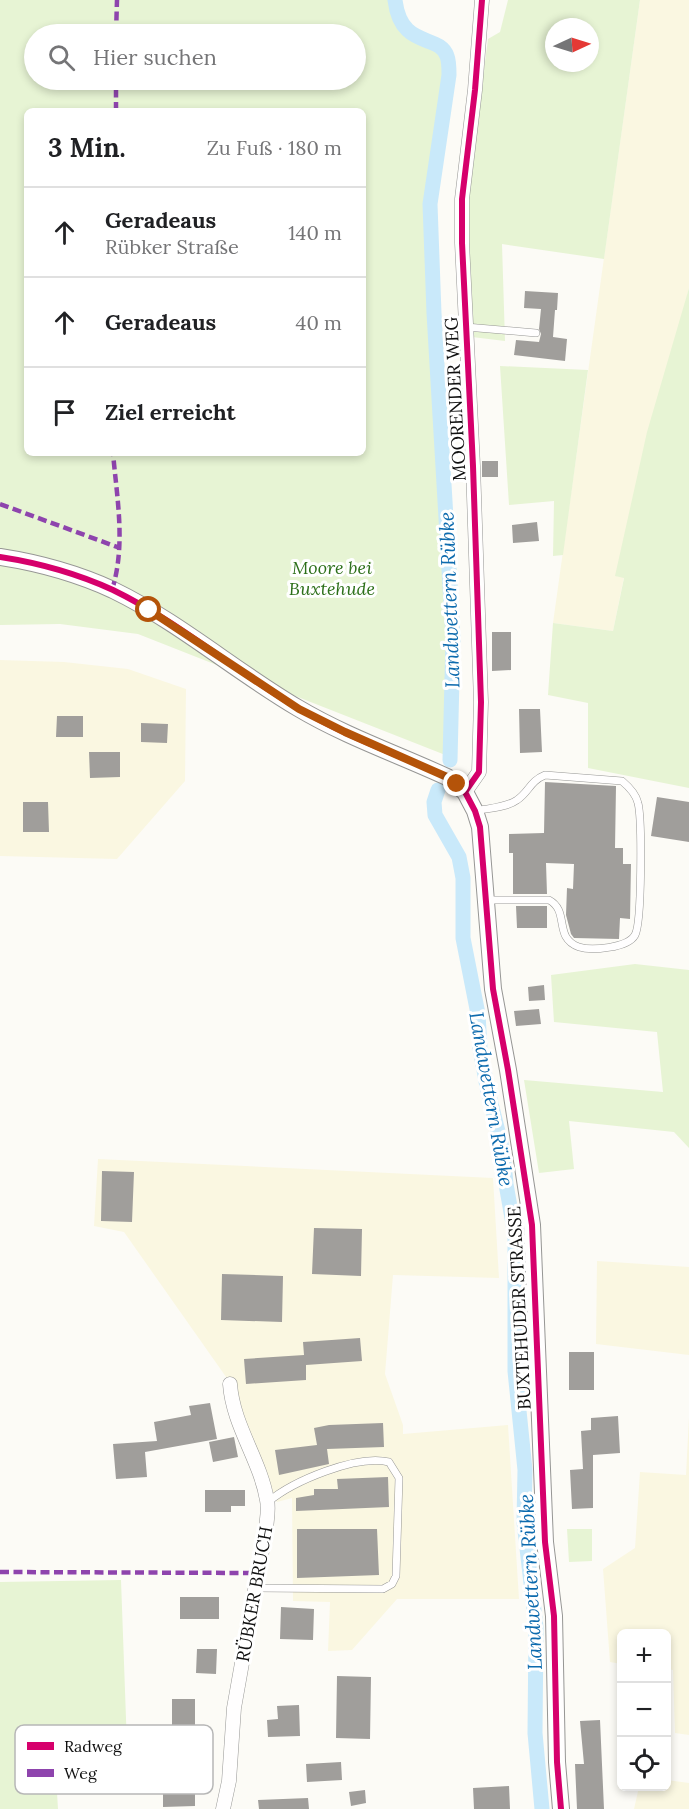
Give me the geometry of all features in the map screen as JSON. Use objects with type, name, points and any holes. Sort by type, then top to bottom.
[{"type":"street","name":"MOORENDER WEG","points":[[465,792],[476,777],[480,763],[481,702],[462,199],[475,90],[482,0]]},
{"type":"street","name":"BUXTEHUDER STRASSE","points":[[0,557],[51,567],[124,596],[175,625],[299,709],[386,751],[447,777],[465,792],[475,811],[480,827],[493,989],[532,1225],[545,1542],[554,1616],[557,1762],[561,1809]]},
{"type":"street","name":"RÜBKER BRUCH","points":[[223,1809],[230,1781],[234,1708],[267,1528],[268,1502],[262,1480],[231,1405],[230,1384]]},
{"type":"lane","points":[[466,327],[537,333]]},
{"type":"lane","points":[[475,811],[506,805],[517,800],[535,779],[545,775],[622,781],[630,788],[638,802],[639,920],[636,934],[630,942],[616,946],[581,947],[570,942],[562,930],[557,904],[549,900],[485,900]]},
{"type":"lane","points":[[255,1588],[383,1589],[392,1584],[396,1576],[399,1478],[389,1462],[379,1459],[344,1465],[314,1475],[280,1491],[268,1502]]},
{"type":"shaded area","points":[[640,0],[689,0],[689,288],[616,576],[624,577],[613,631],[553,623]]},
{"type":"shaded area","points":[[0,660],[64,662],[128,669],[186,689],[185,781],[117,859],[0,856]]},
{"type":"shaded area","points":[[98,1159],[493,1178],[499,1278],[393,1275],[385,1374],[403,1425],[403,1434],[508,1425],[519,1599],[397,1599],[352,1650],[328,1651],[330,1602],[293,1601],[292,1498],[277,1502],[231,1384],[124,1232],[94,1226]]},
{"type":"shaded area","points":[[597,1261],[689,1267],[689,1355],[596,1344]]},
{"type":"shaded area","points":[[689,1417],[689,1735],[675,1733],[671,1629],[617,1629],[617,1663],[610,1662],[603,1569],[635,1548],[640,1472],[686,1475]]},
{"type":"shaded area","points":[[671,1781],[689,1783],[689,1809],[634,1809],[638,1791],[671,1791]]},
{"type":"green space","name":"Moore bei Buxtehude","points":[[0,0],[398,0],[403,21],[411,33],[445,46],[451,64],[434,188],[439,305],[438,368],[448,512],[455,545],[458,598],[453,758],[138,634],[60,624],[0,625]]},
{"type":"green space","points":[[508,0],[640,0],[604,259],[502,244],[505,341],[472,337],[467,197],[488,39],[500,32]]},
{"type":"green space","points":[[689,288],[689,788],[588,768],[588,703],[548,695],[553,623],[613,631],[624,578],[615,576],[647,432]]},
{"type":"green space","points":[[500,366],[588,370],[563,555],[553,556],[554,501],[509,505]]},
{"type":"green space","points":[[635,964],[689,970],[689,1148],[674,1132],[569,1121],[574,1169],[539,1173],[524,1080],[663,1092],[657,1032],[554,1022],[551,975]]},
{"type":"green space","points":[[567,1529],[592,1529],[592,1561],[569,1562]]},
{"type":"green space","points":[[121,1580],[126,1725],[15,1725],[15,1794],[57,1794],[58,1809],[0,1809],[0,1582]]},
{"type":"building","points":[[525,291],[558,293],[553,337],[567,339],[565,361],[514,355],[516,340],[539,342],[541,334],[539,329],[541,309],[524,308]]},
{"type":"building","points":[[482,461],[498,461],[498,477],[482,477]]},
{"type":"building","points":[[537,522],[539,541],[513,543],[512,525]]},
{"type":"building","points":[[492,632],[511,632],[511,670],[492,671]]},
{"type":"building","points":[[519,709],[540,709],[542,752],[520,753]]},
{"type":"building","points":[[57,716],[83,716],[83,737],[56,737]]},
{"type":"building","points":[[141,723],[168,724],[167,743],[141,742]]},
{"type":"building","points":[[89,752],[120,752],[120,777],[90,778]]},
{"type":"building","points":[[545,782],[616,786],[615,848],[623,848],[623,864],[631,864],[630,919],[620,918],[619,939],[574,938],[571,934],[566,915],[567,888],[573,889],[574,864],[546,863],[547,894],[513,894],[513,853],[509,853],[509,834],[544,833]]},
{"type":"building","points":[[657,797],[689,802],[689,842],[651,836]]},
{"type":"building","points":[[23,802],[48,802],[49,832],[23,832]]},
{"type":"building","points":[[516,906],[547,906],[547,928],[517,928]]},
{"type":"building","points":[[544,985],[545,1000],[529,1001],[528,987]]},
{"type":"building","points":[[539,1009],[541,1024],[516,1026],[514,1011]]},
{"type":"building","points":[[102,1171],[134,1172],[132,1222],[101,1221]]},
{"type":"building","points":[[314,1228],[362,1229],[361,1276],[312,1274]]},
{"type":"building","points":[[222,1274],[283,1276],[282,1322],[221,1320]]},
{"type":"building","points":[[360,1338],[362,1361],[306,1365],[306,1380],[246,1384],[244,1359],[304,1355],[303,1342]]},
{"type":"building","points":[[569,1352],[594,1352],[594,1390],[569,1390]]},
{"type":"building","points":[[210,1403],[217,1439],[145,1452],[147,1477],[116,1479],[113,1444],[157,1441],[154,1422],[191,1415],[189,1406]]},
{"type":"building","points":[[618,1416],[620,1453],[593,1455],[593,1508],[572,1509],[570,1470],[583,1469],[581,1431],[591,1430],[591,1418]]},
{"type":"building","points":[[383,1423],[384,1447],[327,1449],[329,1464],[279,1475],[275,1450],[317,1445],[314,1428],[329,1425]]},
{"type":"building","points":[[234,1437],[238,1457],[213,1462],[209,1442]]},
{"type":"building","points":[[388,1477],[389,1507],[296,1511],[296,1498],[314,1495],[314,1489],[338,1489],[337,1479]]},
{"type":"building","points":[[205,1490],[245,1490],[245,1506],[231,1506],[231,1512],[205,1512]]},
{"type":"building","points":[[297,1529],[377,1529],[379,1575],[297,1578]]},
{"type":"building","points":[[180,1597],[219,1597],[219,1619],[180,1619]]},
{"type":"building","points":[[281,1607],[314,1609],[313,1640],[280,1639]]},
{"type":"building","points":[[197,1649],[217,1649],[216,1674],[196,1673]]},
{"type":"building","points":[[337,1676],[371,1677],[370,1739],[336,1738]]},
{"type":"building","points":[[172,1699],[195,1699],[195,1725],[172,1725]]},
{"type":"building","points":[[299,1705],[300,1736],[268,1737],[267,1720],[278,1719],[277,1706]]},
{"type":"building","points":[[600,1720],[604,1809],[577,1809],[575,1764],[584,1764],[580,1721]]},
{"type":"building","points":[[341,1762],[342,1780],[307,1782],[306,1764]]},
{"type":"building","points":[[509,1786],[510,1809],[474,1809],[473,1788]]},
{"type":"building","points":[[365,1790],[366,1803],[351,1806],[349,1792]]},
{"type":"building","points":[[163,1794],[195,1794],[195,1806],[163,1807]]},
{"type":"building","points":[[308,1798],[309,1809],[259,1809],[258,1800]]},
{"type":"waterway","name":"Landwettern Rübke","points":[[395,0],[399,16],[405,27],[412,34],[443,49],[449,65],[430,204],[453,638],[450,760]]},
{"type":"waterway","name":"Landwettern Rübke","points":[[438,790],[434,802],[435,815],[459,857],[463,878],[463,938],[478,1014],[480,1048],[487,1087],[503,1152],[515,1235],[515,1371],[525,1470],[524,1522],[536,1627],[535,1733],[542,1809]]},
{"type":"marked path","points":[[116,24],[117,0]]},
{"type":"marked path","points":[[116,90],[116,108]]},
{"type":"marked path","points":[[112,590],[120,539],[113,456]]},
{"type":"marked path","points":[[0,504],[120,548]]},
{"type":"marked path","points":[[0,1572],[257,1573]]},
{"type":"cycle path","points":[[465,792],[479,772],[481,702],[462,199],[475,90],[482,0]]},
{"type":"cycle path","points":[[0,557],[72,574],[113,590],[161,617],[298,708],[353,736],[447,777],[465,792],[475,811],[480,827],[493,989],[532,1225],[545,1542],[554,1616],[557,1762],[561,1809]]},
{"type":"route","points":[[149,610],[175,625],[299,709],[447,777],[457,784]]}]
